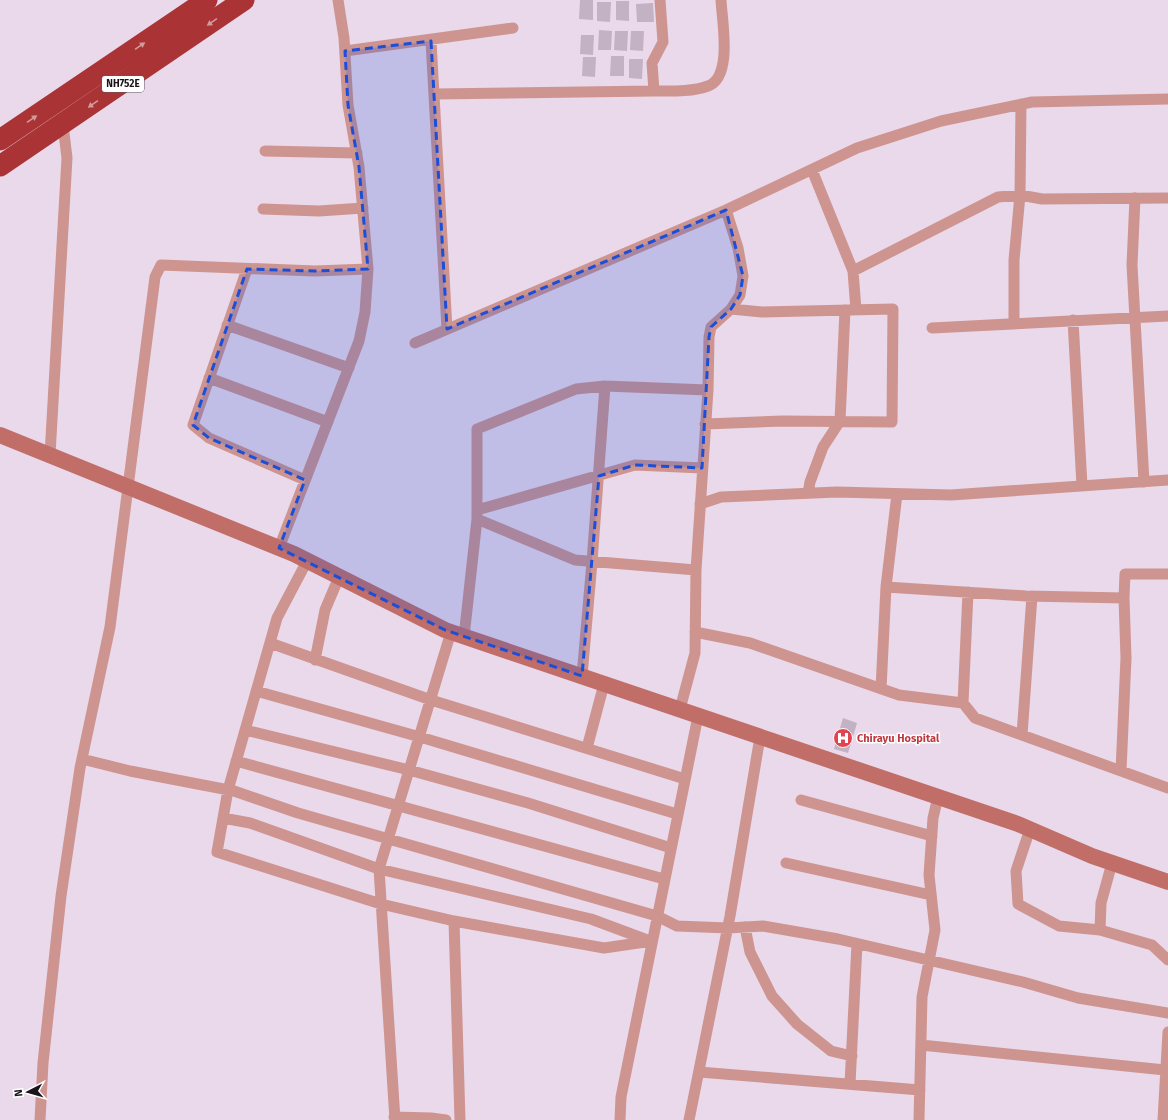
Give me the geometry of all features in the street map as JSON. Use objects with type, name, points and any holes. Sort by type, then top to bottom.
[{"type":"highway","name":"NH752E","points":[[0,140],[207,0]]},
{"type":"highway","name":"NH752E","points":[[0,166],[63,125],[244,0]]},
{"type":"street","points":[[279,548],[359,341],[365,312],[368,269],[363,208],[357,153],[348,105],[345,51],[338,0]]},
{"type":"street","points":[[654,92],[652,63],[663,42],[660,0]]},
{"type":"street","points":[[435,94],[654,92],[687,90],[710,86],[722,73],[725,52],[720,0]]},
{"type":"street","points":[[345,51],[513,28]]},
{"type":"street","points":[[431,40],[447,330]]},
{"type":"street","points":[[415,343],[726,210],[857,148],[940,122],[1032,102],[1168,99]]},
{"type":"street","points":[[1014,323],[1014,260],[1020,195],[1021,104]]},
{"type":"street","points":[[50,456],[67,158],[63,125]]},
{"type":"street","points":[[264,151],[357,153]]},
{"type":"street","points":[[808,493],[810,482],[823,447],[840,422],[853,271],[812,170]]},
{"type":"street","points":[[853,271],[998,197],[1020,195],[1042,199],[1168,198]]},
{"type":"street","points":[[1135,198],[1132,265],[1144,482]]},
{"type":"street","points":[[263,208],[319,211],[363,208]]},
{"type":"street","points":[[680,709],[694,653],[696,570],[708,390],[709,337],[711,327],[731,308],[740,295],[743,276],[738,248],[726,210]]},
{"type":"street","points":[[40,1120],[43,1063],[61,896],[82,759],[110,627],[155,277],[161,265],[315,271],[368,269]]},
{"type":"street","points":[[247,269],[193,425],[209,438],[305,480]]},
{"type":"street","points":[[705,424],[782,421],[892,422],[893,309],[762,312],[731,308]]},
{"type":"street","points":[[932,328],[1168,316]]},
{"type":"street","points":[[1072,320],[1082,486]]},
{"type":"street","points":[[227,325],[349,368]]},
{"type":"street","points":[[209,378],[328,422]]},
{"type":"street","points":[[446,1120],[431,1118],[395,1118],[379,869],[431,700],[458,634],[477,515],[477,429],[576,389],[605,386],[708,390]]},
{"type":"street","points":[[582,676],[605,386]]},
{"type":"street","points":[[0,435],[279,548],[458,634],[1030,829],[1112,863],[1168,882]]},
{"type":"street","points":[[477,515],[635,465],[702,468]]},
{"type":"street","points":[[700,504],[721,497],[837,492],[951,495],[1168,480]]},
{"type":"street","points":[[881,688],[886,587],[897,494]]},
{"type":"street","points":[[477,515],[575,560],[696,570]]},
{"type":"street","points":[[307,561],[277,618],[228,790],[217,852],[381,904],[454,921],[604,948],[652,942]]},
{"type":"street","points":[[1121,771],[1126,658],[1124,598],[1125,574],[1168,574]]},
{"type":"street","points":[[315,660],[325,610],[339,577]]},
{"type":"street","points":[[886,587],[1032,596],[1124,598]]},
{"type":"street","points":[[968,592],[964,703],[975,718],[1168,788]]},
{"type":"street","points":[[1022,735],[1032,596]]},
{"type":"street","points":[[695,632],[750,643],[899,695],[964,703]]},
{"type":"street","points":[[270,643],[431,700],[685,779]]},
{"type":"street","points":[[587,748],[604,684]]},
{"type":"street","points":[[256,691],[420,737],[677,814]]},
{"type":"street","points":[[620,1120],[621,1097],[698,716]]},
{"type":"street","points":[[245,730],[409,770],[528,803],[671,848]]},
{"type":"street","points":[[689,1120],[728,928],[760,736]]},
{"type":"street","points":[[82,759],[130,771],[228,790],[298,813],[657,916],[677,926],[728,928],[763,926],[857,944],[1023,982],[1078,998],[1168,1013]]},
{"type":"street","points":[[236,761],[664,879]]},
{"type":"street","points":[[919,1120],[922,997],[935,930],[929,875],[932,818],[938,797]]},
{"type":"street","points":[[801,800],[932,836]]},
{"type":"street","points":[[223,818],[250,823],[379,869],[591,919],[652,942]]},
{"type":"street","points":[[1030,829],[1016,871],[1018,904],[1059,926],[1100,930],[1152,945],[1168,960]]},
{"type":"street","points":[[786,863],[931,895]]},
{"type":"street","points":[[1100,930],[1100,903],[1112,863]]},
{"type":"street","points":[[454,921],[460,1120]]},
{"type":"street","points":[[745,927],[750,952],[772,996],[797,1024],[832,1051],[852,1056]]},
{"type":"street","points":[[850,1084],[857,944]]},
{"type":"street","points":[[1163,1120],[1168,1032]]},
{"type":"street","points":[[921,1045],[1165,1070]]},
{"type":"street","points":[[699,1072],[920,1090]]},
{"type":"highlighted area","points":[[431,41],[447,329],[726,210],[743,276],[740,295],[731,309],[711,327],[709,337],[702,468],[635,465],[599,476],[582,676],[445,630],[279,548],[305,480],[209,438],[193,425],[247,269],[315,271],[368,269],[359,167],[348,105],[345,51]]},
{"type":"building","points":[[580,0],[593,0],[593,20],[579,19]]},
{"type":"building","points":[[616,1],[629,1],[629,21],[616,20]]},
{"type":"building","points":[[597,2],[611,2],[610,22],[597,21]]},
{"type":"building","points":[[653,3],[654,22],[637,22],[636,4]]},
{"type":"building","points":[[599,30],[612,31],[611,50],[598,50]]},
{"type":"building","points":[[615,31],[628,31],[627,51],[614,50]]},
{"type":"building","points":[[631,31],[644,31],[643,51],[630,50]]},
{"type":"building","points":[[581,35],[594,35],[593,55],[580,54]]},
{"type":"building","points":[[611,56],[624,56],[624,76],[610,76]]},
{"type":"building","points":[[583,57],[596,57],[595,77],[582,76]]},
{"type":"building","points":[[629,59],[643,59],[642,79],[629,78]]},
{"type":"building","points":[[843,718],[857,723],[848,753],[834,749]]},
{"type":"place","name":"Chirayu Hospital","points":[[843,738]]}]
